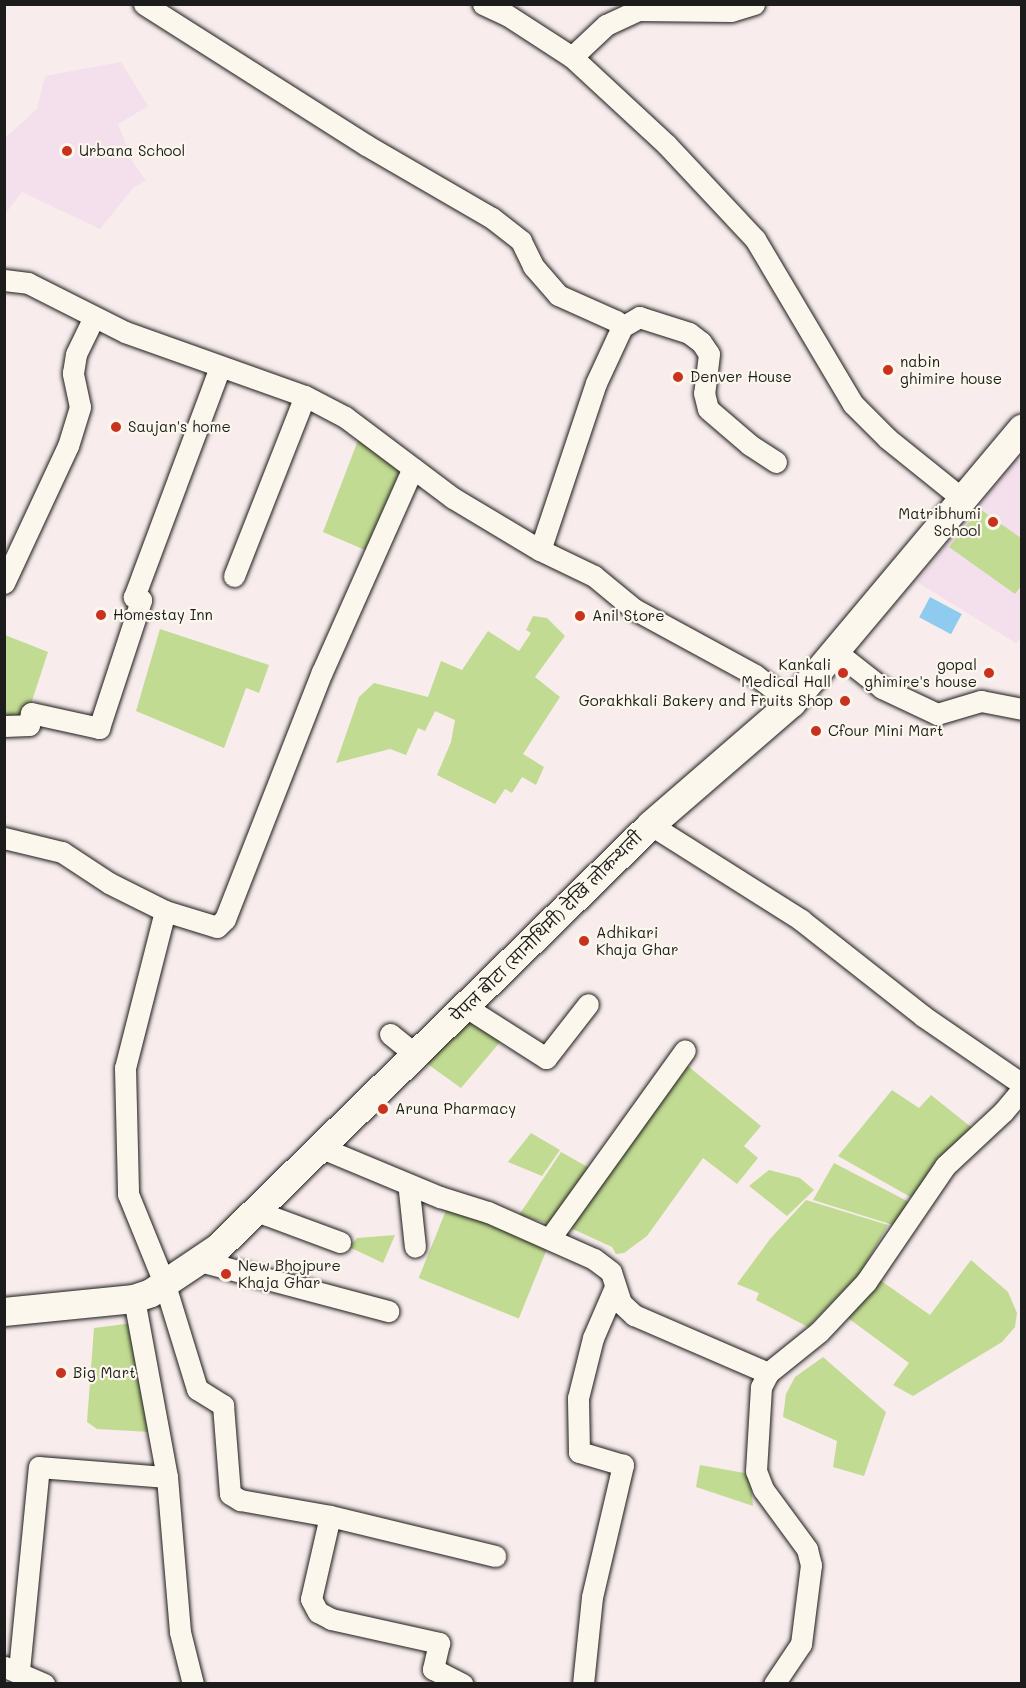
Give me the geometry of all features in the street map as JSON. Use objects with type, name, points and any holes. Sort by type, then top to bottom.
[{"type":"main road","name":"पेपल बोटा (सानोथिमी) देखि लोकन्थली","points":[[4,1312],[134,1299],[165,1285],[200,1261],[261,1208],[651,825],[792,703],[1022,429]]},
{"type":"street","points":[[144,4],[366,145],[492,218],[521,241],[538,273],[558,295],[616,321],[622,327]]},
{"type":"street","points":[[483,4],[507,15],[572,57],[641,119],[755,239],[853,404],[888,439],[964,500]]},
{"type":"street","points":[[572,57],[606,25],[638,10],[731,11],[754,4]]},
{"type":"street","points":[[4,280],[28,284],[94,317],[220,367],[305,396],[374,435],[453,498],[540,550],[594,576],[634,609],[754,675],[792,703]]},
{"type":"street","points":[[4,583],[68,446],[80,407],[73,373],[76,354],[94,317]]},
{"type":"street","points":[[540,550],[596,383],[622,327],[639,317],[689,333],[701,342],[709,354],[704,393],[708,409],[750,445],[776,462]]},
{"type":"street","points":[[4,726],[29,725],[31,713],[99,728],[141,600],[134,597],[220,367]]},
{"type":"street","points":[[234,576],[305,396]]},
{"type":"street","points":[[4,838],[62,852],[110,883],[165,911],[217,927],[225,919],[322,672],[413,468]]},
{"type":"street","points":[[835,651],[882,688],[937,714],[981,701],[1022,709]]},
{"type":"street","points":[[651,825],[801,920],[923,1016],[1022,1084]]},
{"type":"street","points":[[165,911],[124,1068],[128,1194],[165,1285],[201,1392],[223,1405],[230,1494],[240,1500],[330,1516],[495,1556]]},
{"type":"street","points":[[466,1007],[546,1058],[588,1004]]},
{"type":"street","points":[[390,1034],[417,1056]]},
{"type":"street","points":[[550,1238],[685,1050]]},
{"type":"street","points":[[774,1683],[801,1644],[811,1566],[807,1549],[763,1489],[756,1471],[761,1388],[768,1373],[819,1332],[866,1282],[945,1166],[1003,1112],[1022,1089]]},
{"type":"street","points":[[322,1148],[550,1238],[594,1259],[611,1272],[621,1303],[634,1315],[768,1373]]},
{"type":"street","points":[[409,1191],[415,1247]]},
{"type":"street","points":[[261,1208],[267,1215],[340,1242]]},
{"type":"street","points":[[200,1261],[388,1311]]},
{"type":"street","points":[[583,1683],[592,1597],[623,1464],[579,1452],[578,1398],[593,1338],[615,1287]]},
{"type":"street","points":[[134,1299],[167,1477],[180,1632],[193,1683]]},
{"type":"street","points":[[201,1392],[237,1396]]},
{"type":"street","points":[[44,1683],[12,1668],[39,1467],[167,1477]]},
{"type":"street","points":[[330,1516],[311,1599],[318,1612],[331,1619],[439,1643],[433,1669],[462,1683]]},
{"type":"shaded area","name":"Urbana School","points":[[121,62],[148,106],[118,124],[134,164],[146,181],[134,187],[100,229],[22,192],[5,214],[5,138],[37,109],[45,76]]},
{"type":"shaded area","name":"Matribhumi School","points":[[1016,459],[1021,463],[1021,637],[1016,643],[917,582]]},
{"type":"green space","points":[[360,435],[400,471],[365,550],[323,532]]},
{"type":"green space","points":[[980,509],[1021,538],[1021,586],[1015,594],[949,547]]},
{"type":"green space","points":[[533,616],[547,618],[565,636],[535,677],[560,697],[523,754],[544,767],[536,785],[522,777],[512,793],[505,789],[495,804],[437,775],[451,742],[455,720],[435,711],[425,731],[418,728],[406,755],[390,749],[336,763],[359,697],[374,683],[428,697],[441,661],[462,670],[488,631],[519,651],[531,633],[526,630]]},
{"type":"green space","points":[[160,629],[269,665],[259,693],[246,688],[224,748],[136,711]]},
{"type":"green space","points":[[5,635],[48,652],[25,722],[5,723]]},
{"type":"green space","points":[[466,1016],[501,1041],[461,1088],[422,1060]]},
{"type":"green space","points":[[683,1062],[761,1126],[744,1146],[758,1158],[737,1184],[703,1158],[647,1236],[624,1253],[616,1254],[612,1247],[564,1225]]},
{"type":"green space","points":[[892,1090],[919,1108],[931,1095],[976,1131],[914,1199],[838,1156]]},
{"type":"green space","points":[[531,1133],[560,1150],[542,1176],[508,1162]]},
{"type":"green space","points":[[561,1152],[593,1170],[551,1224],[519,1215]]},
{"type":"green space","points":[[834,1163],[909,1202],[893,1225],[813,1200]]},
{"type":"green space","points":[[769,1170],[800,1178],[814,1190],[787,1216],[749,1186]]},
{"type":"green space","points":[[806,1200],[888,1225],[861,1272],[808,1327],[756,1300],[759,1293],[737,1284],[770,1239]]},
{"type":"green space","points":[[449,1203],[549,1243],[519,1319],[419,1278]]},
{"type":"green space","points":[[395,1235],[383,1263],[349,1247],[357,1238]]},
{"type":"green space","points":[[971,1260],[1008,1292],[1017,1313],[1015,1327],[1002,1342],[913,1396],[893,1385],[909,1363],[848,1318],[877,1278],[930,1315]]},
{"type":"green space","points":[[133,1323],[150,1432],[97,1429],[87,1422],[94,1328]]},
{"type":"green space","points":[[823,1357],[886,1412],[864,1476],[833,1467],[837,1441],[783,1417],[786,1394],[795,1377]]},
{"type":"green space","points":[[700,1465],[750,1474],[753,1506],[696,1487]]},
{"type":"water","points":[[930,597],[962,614],[951,634],[919,617]]},
{"type":"place","name":"Urbana School","points":[[67,151]]},
{"type":"place","name":"nabin ghimire house","points":[[888,370]]},
{"type":"place","name":"Denver House","points":[[678,377]]},
{"type":"place","name":"Saujan's home","points":[[116,427]]},
{"type":"place","name":"Matribhumi School","points":[[993,522]]},
{"type":"place","name":"Homestay Inn","points":[[101,615]]},
{"type":"place","name":"Anil Store","points":[[580,616]]},
{"type":"place","name":"Kankali Medical Hall","points":[[843,673]]},
{"type":"place","name":"gopal ghimire's house","points":[[989,673]]},
{"type":"place","name":"Gorakhkali Bakery and Fruits Shop","points":[[845,701]]},
{"type":"place","name":"Cfour Mini Mart","points":[[816,731]]},
{"type":"place","name":"Adhikari Khaja Ghar","points":[[584,941]]},
{"type":"place","name":"Aruna Pharmacy","points":[[383,1109]]},
{"type":"place","name":"New Bhojpure Khaja Ghar","points":[[226,1274]]},
{"type":"place","name":"Big Mart","points":[[61,1373]]}]
